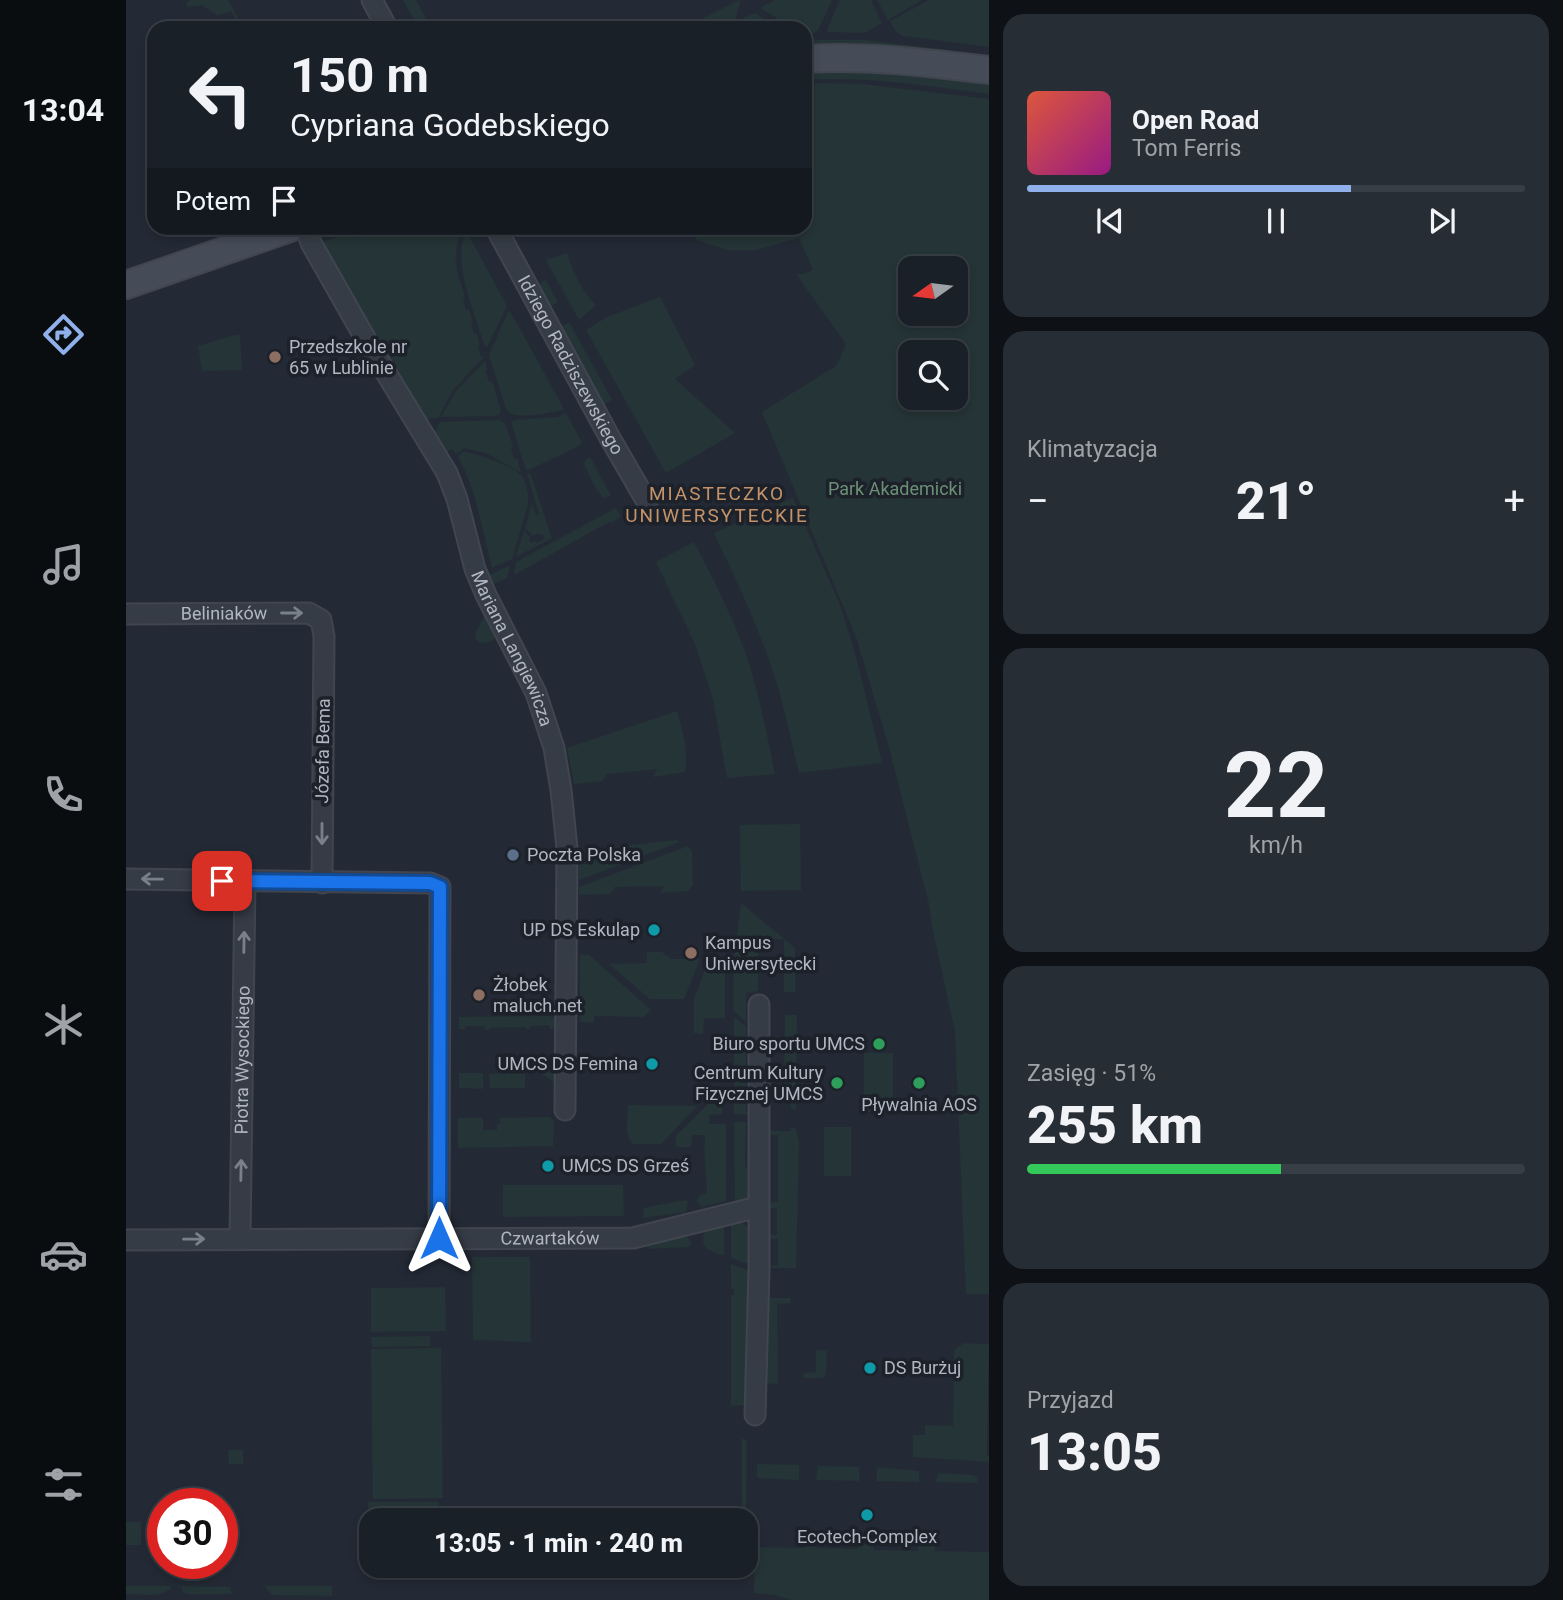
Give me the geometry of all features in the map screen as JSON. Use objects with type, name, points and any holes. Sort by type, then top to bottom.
[{"type":"main road","points":[[812,59],[882,58],[989,70]]},
{"type":"main road","points":[[126,285],[270,235]]},
{"type":"street","points":[[372,0],[383,21]]},
{"type":"street","name":"Mariana Langiewicza","points":[[308,235],[369,345],[447,473],[457,499],[475,569],[536,693],[554,748],[567,848],[565,1110]]},
{"type":"street","name":"Idziego Radziszewskiego","points":[[500,235],[647,502]]},
{"type":"street","name":"Beliniaków","points":[[126,614],[309,613],[321,620]]},
{"type":"street","name":"Józefa Bema","points":[[321,620],[324,636],[322,883]]},
{"type":"street","points":[[126,879],[430,883],[440,887],[439,1238]]},
{"type":"street","name":"Piotra Wysockiego","points":[[240,1238],[245,881]]},
{"type":"street","points":[[755,1415],[759,1270],[759,1004]]},
{"type":"street","name":"Czwartaków","points":[[126,1240],[633,1238],[758,1208]]},
{"type":"green space","points":[[191,0],[228,0],[240,21],[236,21],[231,11],[217,15],[202,5],[188,7],[186,3]]},
{"type":"green space","points":[[403,0],[416,0],[427,21],[414,21]]},
{"type":"green space","points":[[739,0],[735,21],[698,21]]},
{"type":"green space","points":[[775,0],[832,0],[814,33],[812,21],[781,21],[760,8]]},
{"type":"green space","points":[[840,0],[871,0],[882,23],[864,33],[828,32]]},
{"type":"green space","points":[[877,0],[922,0],[888,20]]},
{"type":"green space","points":[[929,0],[989,0],[989,47],[904,36],[896,32],[890,21]]},
{"type":"green space","points":[[755,13],[768,21],[742,21]]},
{"type":"green space","points":[[812,40],[866,40],[989,55],[989,62],[812,49]]},
{"type":"green space","points":[[862,69],[989,84],[989,94],[874,81],[812,80],[812,70]]},
{"type":"green space","name":"Park Akademicki","points":[[812,84],[862,84],[989,99],[989,1294],[966,1294],[955,1032],[929,904],[887,740],[856,637],[762,412],[836,366],[846,344],[796,274],[813,270],[799,238],[756,250],[728,250],[697,240],[694,235],[812,235]]},
{"type":"green space","points":[[343,235],[352,235],[353,238],[363,235],[460,235],[456,255],[457,270],[466,310],[469,309],[481,357],[484,357],[453,390],[438,418],[423,419],[323,245],[323,242]]},
{"type":"green space","points":[[466,235],[469,235],[507,306],[487,347],[466,288],[461,256]]},
{"type":"green space","points":[[567,253],[578,281],[596,305],[579,320],[546,260]]},
{"type":"green space","points":[[546,280],[558,302],[549,307],[537,285]]},
{"type":"green space","points":[[660,297],[695,365],[675,379],[735,433],[666,473],[586,330],[607,317]]},
{"type":"green space","points":[[510,311],[564,409],[545,414],[514,415],[506,409],[489,355]]},
{"type":"green space","points":[[569,322],[612,400],[603,405],[560,328]]},
{"type":"green space","points":[[240,335],[242,370],[202,371],[198,346]]},
{"type":"green space","points":[[485,361],[488,369],[485,370],[489,382],[492,381],[500,414],[441,417],[456,391]]},
{"type":"green space","points":[[566,413],[582,443],[526,471],[511,422],[558,417]]},
{"type":"green space","points":[[500,420],[505,424],[513,446],[511,448],[514,459],[517,459],[521,473],[488,454],[464,448],[456,454],[452,449],[446,452],[433,435],[440,422]]},
{"type":"green space","points":[[464,451],[511,468],[522,476],[527,489],[528,504],[512,559],[492,568],[474,497],[458,456]]},
{"type":"green space","points":[[590,457],[611,496],[603,498],[595,487],[584,464]]},
{"type":"green space","points":[[530,473],[552,538],[516,557],[524,531],[530,537],[531,543],[545,539],[538,533],[533,536],[525,528],[532,504],[536,515],[539,514],[527,474]]},
{"type":"green space","points":[[793,498],[841,607],[882,763],[799,773],[769,659],[714,533]]},
{"type":"green space","points":[[617,509],[621,517],[514,575],[516,562]]},
{"type":"green space","points":[[694,542],[743,646],[757,693],[775,774],[727,778],[713,699],[695,644],[656,562]]},
{"type":"green space","points":[[510,565],[507,578],[490,585],[487,576]]},
{"type":"green space","points":[[484,616],[495,639],[482,643],[477,641],[475,634]]},
{"type":"green space","points":[[677,711],[686,751],[684,772],[653,777],[657,769],[607,774],[602,781],[574,784],[567,748]]},
{"type":"green space","points":[[800,824],[801,890],[741,891],[740,825]]},
{"type":"green space","points":[[676,840],[680,842],[579,880],[579,851]]},
{"type":"green space","points":[[688,846],[692,852],[693,885],[688,891],[660,893],[664,886],[615,887],[610,894],[579,895],[579,887]]},
{"type":"green space","points":[[741,903],[795,948],[795,992],[784,992],[784,939],[758,939],[758,991],[746,993],[746,1022],[733,1010],[734,960]]},
{"type":"green space","points":[[647,952],[662,952],[671,959],[700,959],[684,999],[650,999],[609,964],[647,963]]},
{"type":"green space","points":[[580,955],[589,955],[650,1011],[643,1017],[594,1016],[594,1023],[580,1022]]},
{"type":"green space","points":[[710,956],[725,956],[725,1018],[704,1018],[703,1034],[694,1033],[694,999]]},
{"type":"green space","points":[[785,1015],[797,1015],[796,1109],[791,1109],[791,1101],[784,1101],[784,1093],[775,1093],[773,1090],[775,1084],[784,1084]]},
{"type":"green space","points":[[549,1016],[558,1020],[558,1085],[530,1068],[530,1063],[550,1063],[550,1060],[557,1059],[556,1029],[550,1029],[549,1025],[530,1026],[529,1029],[485,1030],[484,1026],[466,1026],[465,1029],[459,1029],[459,1017]]},
{"type":"green space","points":[[734,1017],[746,1026],[746,1111],[757,1114],[734,1114]]},
{"type":"green space","points":[[864,1053],[893,1053],[893,1112],[864,1112]]},
{"type":"green space","points":[[459,1073],[483,1073],[483,1089],[459,1088]]},
{"type":"green space","points":[[525,1073],[525,1088],[490,1088],[489,1074]]},
{"type":"green space","points":[[708,1104],[722,1104],[722,1114],[709,1115],[709,1124],[726,1124],[726,1201],[702,1207],[697,1201],[699,1196],[707,1193],[705,1135],[692,1135],[691,1147],[676,1147],[676,1136]]},
{"type":"green space","points":[[628,1105],[697,1106],[661,1144],[633,1144],[627,1131]]},
{"type":"green space","points":[[550,1117],[554,1122],[553,1146],[458,1148],[458,1118],[483,1118],[483,1130],[497,1130],[499,1118]]},
{"type":"green space","points":[[734,1122],[746,1122],[745,1166],[753,1173],[750,1200],[735,1205]]},
{"type":"green space","points":[[795,1127],[799,1141],[796,1268],[770,1268],[768,1266],[778,1265],[778,1239],[767,1239],[767,1235],[777,1235],[777,1208],[766,1208],[767,1203],[778,1202],[778,1135],[767,1135],[769,1131],[791,1131],[791,1128]]},
{"type":"green space","points":[[824,1127],[851,1127],[851,1176],[824,1176]]},
{"type":"green space","points":[[503,1185],[623,1185],[624,1216],[503,1217]]},
{"type":"green space","points":[[688,1201],[686,1212],[643,1218],[644,1208]]},
{"type":"green space","points":[[731,1221],[741,1222],[750,1229],[754,1266],[731,1258]]},
{"type":"green space","points":[[722,1223],[724,1256],[706,1248],[703,1241],[705,1229]]},
{"type":"green space","points":[[685,1235],[691,1241],[687,1247],[649,1249],[647,1245],[651,1242]]},
{"type":"green space","points":[[472,1257],[530,1257],[531,1342],[473,1340]]},
{"type":"green space","points":[[731,1264],[753,1272],[746,1405],[731,1406],[731,1295],[734,1295],[734,1289],[731,1289]]},
{"type":"green space","points":[[445,1287],[446,1331],[371,1332],[371,1288]]},
{"type":"green space","points":[[769,1298],[791,1300],[790,1303],[777,1304],[778,1384],[762,1383],[763,1304]]},
{"type":"green space","points":[[430,1336],[430,1346],[372,1347],[371,1337]]},
{"type":"green space","points":[[964,1343],[989,1344],[989,1462],[913,1457],[913,1435],[925,1435],[925,1425],[953,1426],[954,1350]]},
{"type":"green space","points":[[441,1348],[443,1498],[373,1499],[371,1349]]},
{"type":"green space","points":[[816,1350],[827,1351],[826,1374],[823,1378],[804,1378],[803,1373],[816,1372]]},
{"type":"green space","points":[[742,1438],[747,1441],[746,1508],[742,1508]]},
{"type":"green space","points":[[228,1450],[243,1450],[243,1464],[229,1464]]},
{"type":"green space","points":[[758,1464],[799,1465],[799,1480],[759,1478]]},
{"type":"green space","points":[[818,1466],[859,1467],[859,1481],[816,1480]]},
{"type":"green space","points":[[877,1467],[919,1471],[919,1482],[877,1481]]},
{"type":"green space","points":[[938,1473],[974,1475],[977,1483],[936,1482]]},
{"type":"green space","points":[[368,1502],[439,1502],[439,1506],[449,1508],[368,1508]]},
{"type":"green space","points":[[126,1522],[141,1522],[141,1545],[126,1545]]},
{"type":"green space","points":[[806,1532],[815,1532],[815,1548],[857,1549],[858,1544],[874,1545],[874,1550],[918,1551],[918,1546],[935,1546],[935,1551],[989,1552],[989,1600],[792,1600],[754,1593],[754,1578],[758,1578],[758,1547],[806,1548]]},
{"type":"green space","points":[[126,1586],[172,1587],[162,1593],[144,1595],[126,1594]]},
{"type":"green space","points":[[181,1586],[229,1587],[232,1594],[188,1594],[183,1592]]},
{"type":"green space","points":[[266,1586],[332,1586],[332,1596],[273,1595]]},
{"type":"place","name":"Przedszkole nr 65 w Lublinie","points":[[275,357]]},
{"type":"place","name":"Poczta Polska","points":[[513,855]]},
{"type":"place","name":"UP DS Eskulap","points":[[654,930]]},
{"type":"place","name":"Kampus Uniwersytecki","points":[[691,953]]},
{"type":"place","name":"Żłobek maluch.net","points":[[479,995]]},
{"type":"place","name":"Biuro sportu UMCS","points":[[879,1044]]},
{"type":"place","name":"UMCS DS Femina","points":[[652,1064]]},
{"type":"place","name":"Centrum Kultury Fizycznej UMCS","points":[[837,1083]]},
{"type":"place","name":"Pływalnia AOS","points":[[919,1083]]},
{"type":"place","name":"UMCS DS Grześ","points":[[548,1166]]},
{"type":"place","name":"DS Burżuj","points":[[870,1368]]},
{"type":"place","name":"Ecotech-Complex","points":[[867,1515]]},
{"type":"district","name":"MIASTECZKO UNIWERSYTECKIE","points":[[717,504]]},
{"type":"route","points":[[222,881],[430,883],[440,887],[439,1238]]}]
